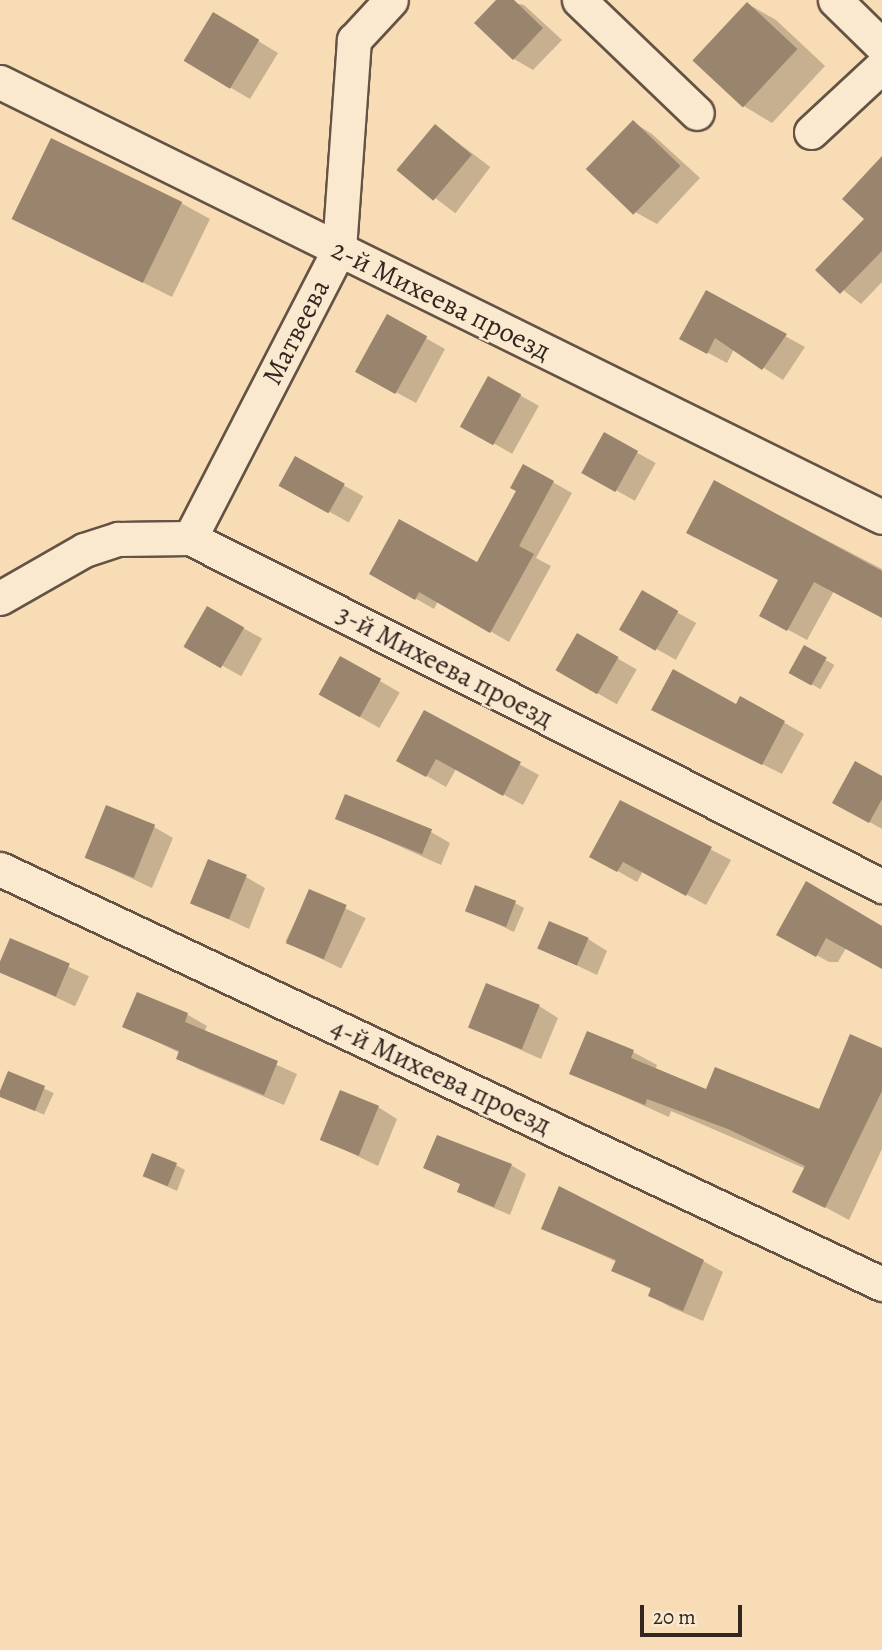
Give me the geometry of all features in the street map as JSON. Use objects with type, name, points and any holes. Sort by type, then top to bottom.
[{"type":"street","name":"Матвеева","points":[[190,538],[339,249],[354,40],[391,0]]},
{"type":"street","points":[[579,0],[697,113]]},
{"type":"street","points":[[835,0],[882,47]]},
{"type":"street","points":[[811,132],[882,66]]},
{"type":"street","name":"2-й Михеева проезд","points":[[0,82],[882,517]]},
{"type":"street","name":"3-й Михеева проезд","points":[[0,598],[84,550],[128,538],[190,538],[882,887]]},
{"type":"street","name":"4-й Михеева проезд","points":[[0,869],[882,1284]]},
{"type":"building","points":[[496,0],[514,0],[543,28],[513,60],[474,23]]},
{"type":"building","points":[[747,2],[797,49],[743,108],[692,61]]},
{"type":"building","points":[[213,12],[259,40],[230,89],[184,61]]},
{"type":"building","points":[[633,120],[680,166],[633,215],[586,169]]},
{"type":"building","points":[[435,124],[472,155],[433,201],[396,170]]},
{"type":"building","points":[[51,138],[182,202],[143,283],[12,219]]},
{"type":"building","points":[[882,156],[882,251],[840,294],[815,270],[864,219],[842,199]]},
{"type":"building","points":[[706,290],[787,334],[762,370],[715,338],[707,354],[679,339]]},
{"type":"building","points":[[387,314],[427,336],[395,394],[355,372]]},
{"type":"building","points":[[488,376],[521,394],[493,445],[460,427]]},
{"type":"building","points":[[604,432],[638,451],[615,492],[581,473]]},
{"type":"building","points":[[295,456],[345,484],[328,513],[279,486]]},
{"type":"building","points":[[523,464],[554,481],[519,546],[534,554],[490,633],[419,592],[415,600],[369,574],[399,519],[477,562],[516,491],[510,488]]},
{"type":"building","points":[[714,480],[882,571],[882,618],[814,582],[787,631],[759,616],[778,580],[686,533]]},
{"type":"building","points":[[642,590],[678,611],[655,651],[619,630]]},
{"type":"building","points":[[207,606],[244,628],[221,668],[184,647]]},
{"type":"building","points":[[577,633],[619,657],[597,694],[556,670]]},
{"type":"building","points":[[804,645],[827,658],[811,686],[788,673]]},
{"type":"building","points":[[340,656],[381,679],[360,717],[319,694]]},
{"type":"building","points":[[673,669],[736,704],[740,696],[785,721],[762,765],[651,710]]},
{"type":"building","points":[[424,710],[521,762],[503,796],[436,759],[426,777],[396,761]]},
{"type":"building","points":[[855,761],[882,776],[882,799],[869,823],[832,803]]},
{"type":"building","points":[[345,794],[432,829],[422,854],[335,819]]},
{"type":"building","points":[[620,800],[712,847],[686,896],[623,862],[617,872],[589,857]]},
{"type":"building","points":[[106,805],[155,825],[134,878],[85,858]]},
{"type":"building","points":[[208,859],[247,875],[229,919],[190,904]]},
{"type":"building","points":[[806,881],[882,926],[882,969],[826,938],[816,957],[776,935]]},
{"type":"building","points":[[475,885],[516,901],[506,927],[465,911]]},
{"type":"building","points":[[309,889],[347,905],[324,959],[286,943]]},
{"type":"building","points":[[549,921],[589,938],[577,965],[537,949]]},
{"type":"building","points":[[10,938],[70,963],[56,997],[0,973],[0,962]]},
{"type":"building","points":[[486,983],[540,1005],[522,1049],[468,1028]]},
{"type":"building","points":[[137,992],[188,1013],[185,1022],[278,1061],[264,1095],[176,1059],[179,1051],[122,1027]]},
{"type":"building","points":[[587,1031],[634,1050],[631,1058],[706,1089],[715,1067],[819,1109],[850,1034],[882,1048],[882,1091],[825,1208],[792,1192],[805,1166],[728,1129],[647,1099],[645,1105],[569,1074]]},
{"type":"building","points":[[8,1071],[45,1086],[35,1111],[0,1097]]},
{"type":"building","points":[[340,1090],[379,1106],[359,1156],[320,1140]]},
{"type":"building","points":[[437,1135],[512,1164],[494,1207],[457,1192],[460,1184],[423,1168]]},
{"type":"building","points":[[152,1153],[177,1163],[168,1186],[143,1176]]},
{"type":"building","points":[[559,1186],[704,1260],[683,1311],[648,1296],[651,1288],[611,1271],[616,1260],[541,1229]]}]
